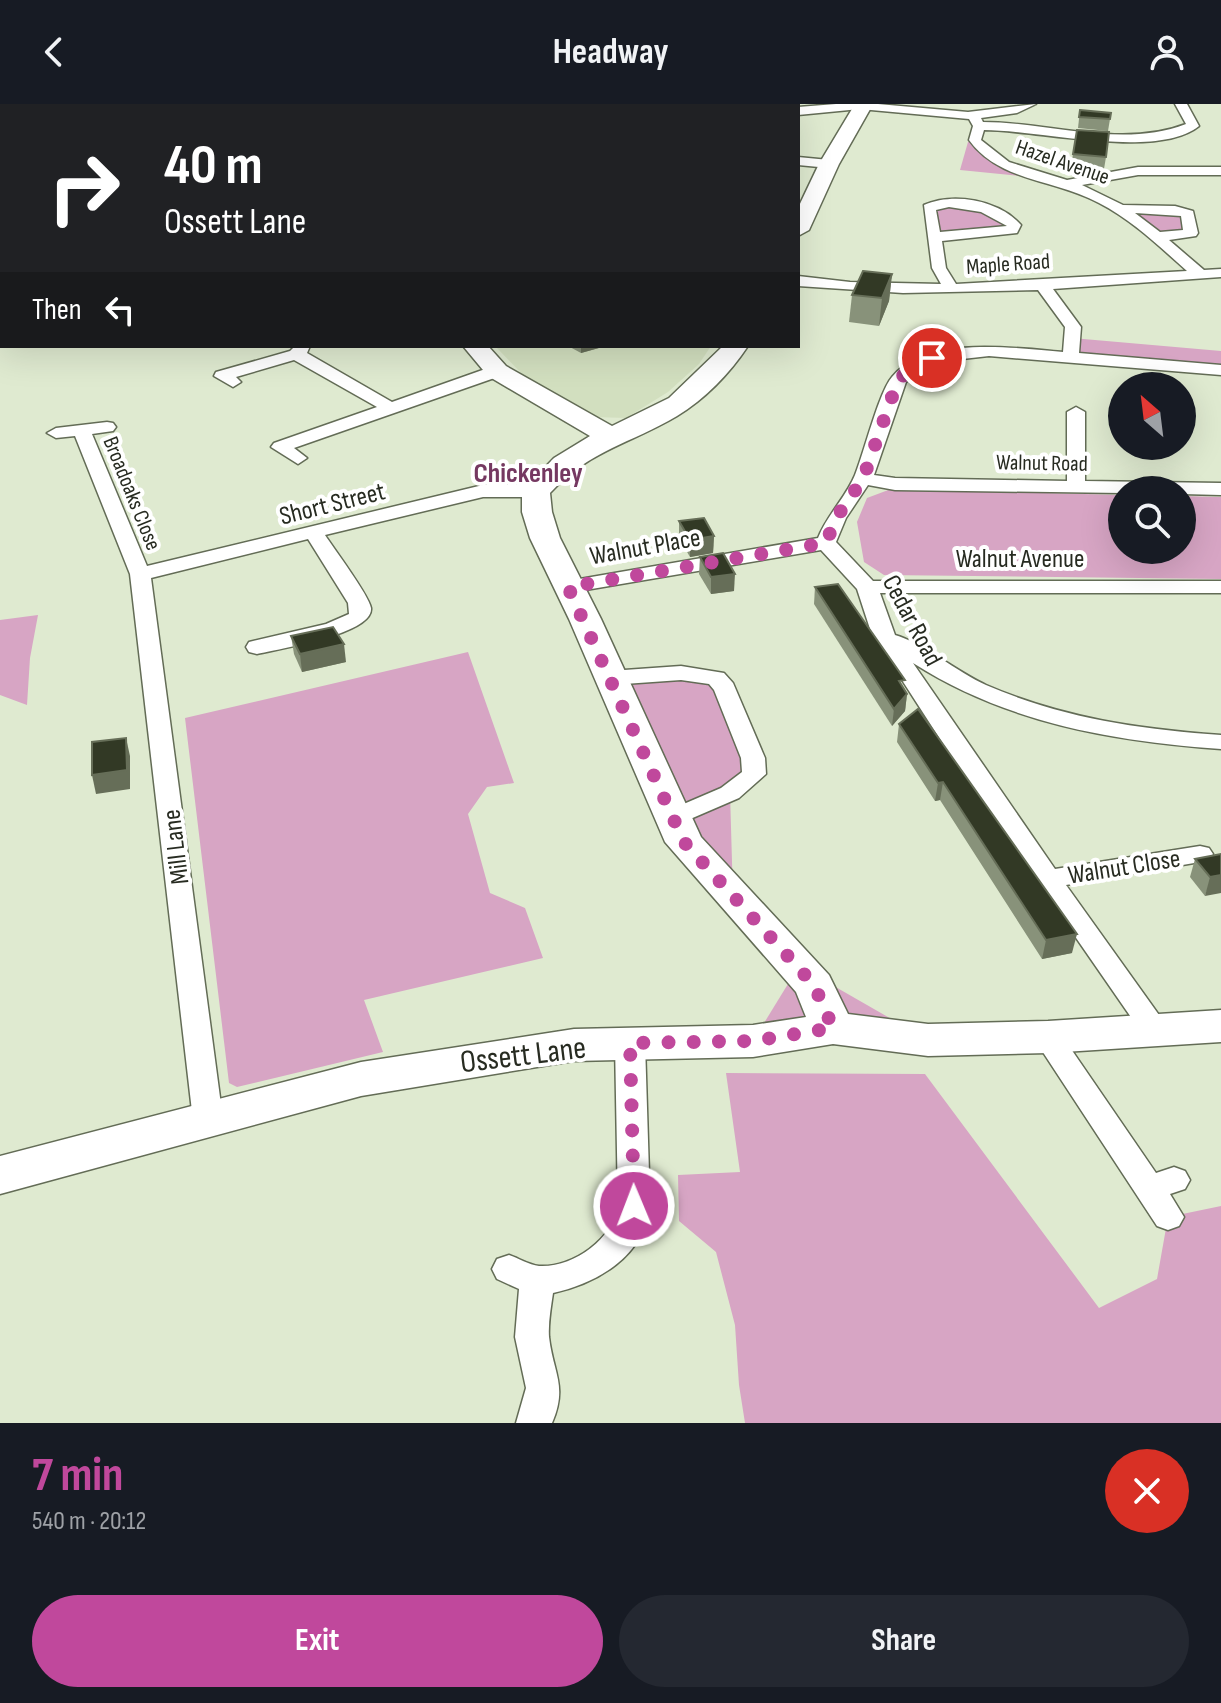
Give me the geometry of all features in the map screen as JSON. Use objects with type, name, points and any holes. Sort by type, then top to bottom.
[{"type":"street","points":[[975,120],[1030,104]]},
{"type":"street","points":[[800,111],[864,105],[1106,135],[1165,135],[1193,126],[1181,104]]},
{"type":"street","points":[[800,223],[806,193],[829,164],[864,105]]},
{"type":"street","points":[[1008,111],[1008,118],[1015,124]]},
{"type":"street","name":"Hazel Avenue","points":[[975,120],[975,140],[992,157],[1023,172],[1066,184],[1124,209],[1200,274]]},
{"type":"street","points":[[800,161],[829,164]]},
{"type":"street","points":[[1066,184],[1138,171],[1221,171]]},
{"type":"street","points":[[935,237],[999,233],[1015,227],[1004,217],[987,210],[955,203],[936,204],[929,208],[939,268],[951,289]]},
{"type":"street","name":"Hazel Avenue","points":[[1124,209],[1175,210],[1188,214],[1191,233],[1158,237]]},
{"type":"street","name":"Maple Road","points":[[800,281],[839,287],[951,289],[1221,273]]},
{"type":"street","points":[[1040,282],[1073,327],[1071,357]]},
{"type":"street","points":[[477,348],[497,371],[608,435]]},
{"type":"street","points":[[734,348],[703,381],[659,415],[608,435],[568,459],[536,491],[537,512],[545,538],[684,842],[698,861],[814,985],[833,1028]]},
{"type":"street","points":[[233,382],[222,376],[299,351],[389,407]]},
{"type":"street","points":[[826,543],[836,518],[863,479],[898,380],[913,367],[932,358],[972,352],[1221,370]]},
{"type":"street","points":[[298,458],[280,447],[497,371]]},
{"type":"street","points":[[1076,412],[1076,486]]},
{"type":"street","name":"Broadoaks Close","points":[[56,433],[107,427]]},
{"type":"street","name":"Broadoaks Close","points":[[81,430],[140,574]]},
{"type":"street","name":"Walnut Road","points":[[863,479],[895,484],[1221,489]]},
{"type":"street","name":"Short Street","points":[[140,574],[483,491],[536,491]]},
{"type":"street","points":[[263,638],[333,629],[359,618],[359,603],[314,534]]},
{"type":"street","name":"Walnut Place","points":[[568,587],[826,543]]},
{"type":"street","name":"Cedar Road","points":[[826,543],[867,587],[882,632],[974,773],[1154,1029]]},
{"type":"street","name":"Mill Lane","points":[[140,574],[208,1120]]},
{"type":"street","name":"Walnut Avenue","points":[[867,587],[1221,587]]},
{"type":"street","points":[[882,632],[941,673],[998,701],[1039,715],[1142,737],[1221,742]]},
{"type":"street","points":[[610,678],[695,674],[716,678],[725,688],[753,758],[754,774],[730,793],[674,818]]},
{"type":"street","name":"Walnut Close","points":[[1048,879],[1200,854]]},
{"type":"street","name":"Ossett Lane","points":[[0,1175],[361,1079],[574,1045],[753,1041],[833,1028],[928,1040],[1048,1037],[1221,1026]]},
{"type":"street","points":[[1048,1037],[1110,1128],[1117,1145],[1160,1185],[1168,1217]]},
{"type":"street","points":[[534,1423],[545,1402],[544,1380],[532,1336],[523,1275],[562,1276],[591,1264],[613,1249],[630,1227],[634,1206],[630,1043]]},
{"type":"shaded area","points":[[975,140],[1031,177],[960,170],[968,142]]},
{"type":"shaded area","points":[[932,205],[973,206],[1014,225],[935,237]]},
{"type":"shaded area","points":[[1124,209],[1188,214],[1191,233],[1158,237]]},
{"type":"shaded area","points":[[1072,338],[1221,351],[1221,370],[1071,357]]},
{"type":"shaded area","points":[[497,348],[710,348],[699,364],[668,392],[626,418],[594,417],[529,381]]},
{"type":"shaded area","points":[[891,489],[1108,495],[1108,564],[1196,564],[1196,496],[1221,497],[1221,579],[884,575],[864,562],[857,522],[867,498]]},
{"type":"shaded area","points":[[38,615],[30,658],[27,705],[0,695],[0,620]]},
{"type":"shaded area","points":[[468,652],[514,783],[487,787],[468,814],[490,893],[525,908],[543,958],[364,1000],[383,1052],[237,1087],[229,1083],[185,718]]},
{"type":"shaded area","points":[[707,675],[753,758],[730,793],[733,896],[610,678]]},
{"type":"shaded area","points":[[799,966],[928,1040],[753,1041]]},
{"type":"shaded area","points":[[726,1073],[925,1074],[1099,1308],[1157,1279],[1168,1217],[1221,1206],[1221,1423],[745,1423],[735,1325],[716,1252],[679,1221],[678,1175],[740,1172]]},
{"type":"building","points":[[1080,110],[1111,113],[1110,119],[1079,117]]},
{"type":"building","points":[[1077,130],[1109,132],[1106,157],[1073,154]]},
{"type":"building","points":[[863,271],[892,274],[882,298],[852,295]]},
{"type":"building","points":[[704,518],[714,536],[690,540],[679,521]]},
{"type":"building","points":[[723,553],[735,574],[711,577],[700,557]]},
{"type":"building","points":[[838,584],[905,680],[899,681],[907,694],[894,709],[815,587]]},
{"type":"building","points":[[333,627],[344,644],[300,654],[291,636]]},
{"type":"building","points":[[918,709],[1077,934],[1046,940],[943,782],[938,783],[899,724]]},
{"type":"building","points":[[126,738],[127,770],[92,775],[92,742]]},
{"type":"building","points":[[1221,854],[1221,875],[1210,877],[1195,859]]},
{"type":"district","name":"Chickenley","points":[[528,472]]},
{"type":"route","points":[[634,1206],[630,1043],[753,1041],[833,1028],[814,985],[799,966],[698,861],[684,842],[568,587],[826,543],[836,518],[863,479],[898,380],[913,367],[932,358]]}]
